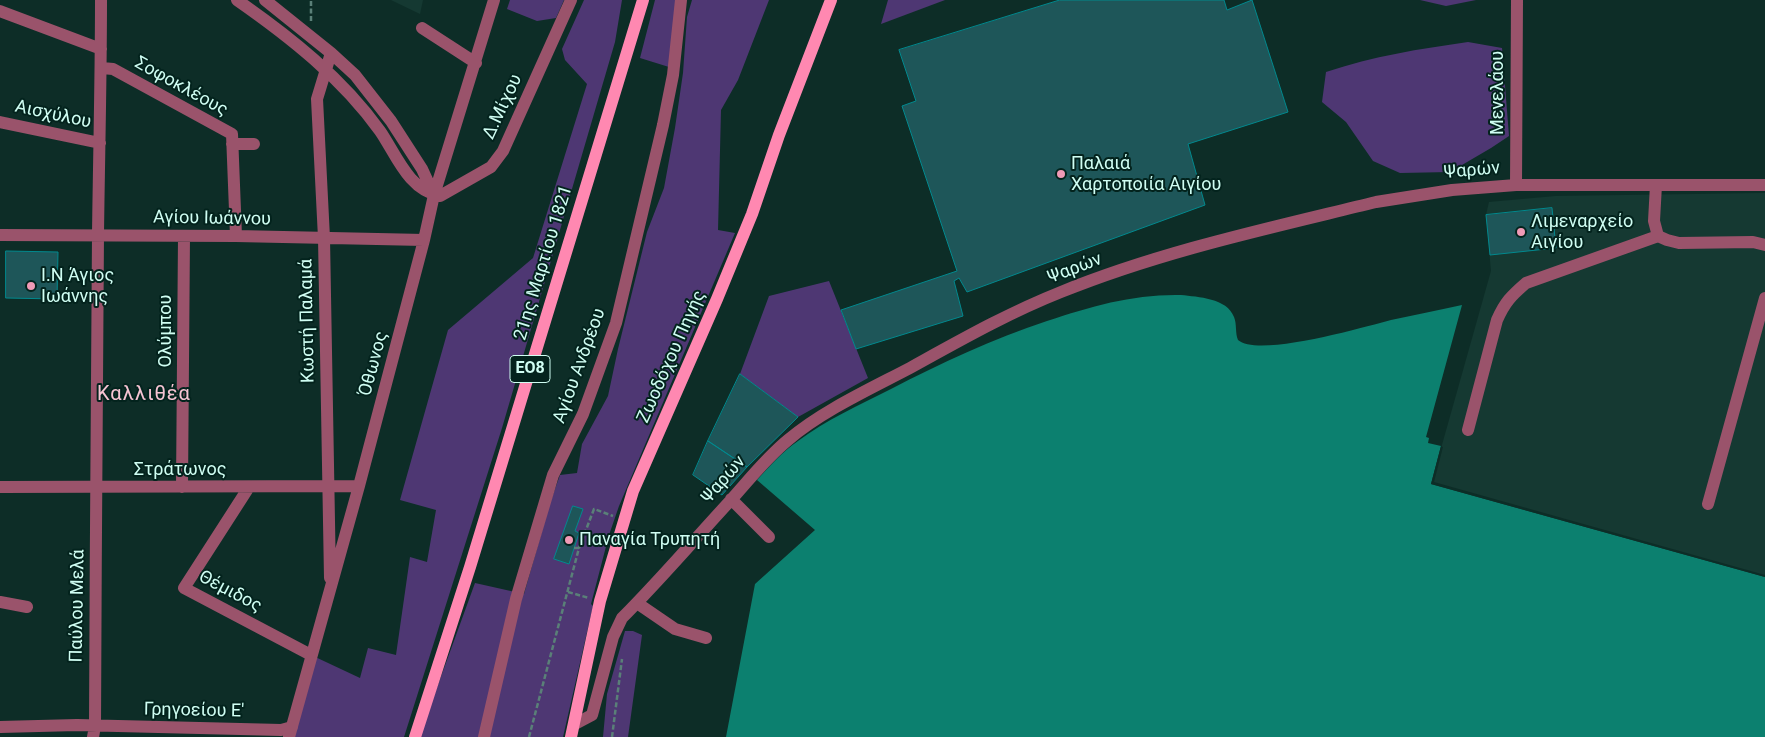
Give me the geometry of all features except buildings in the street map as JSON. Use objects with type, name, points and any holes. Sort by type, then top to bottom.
[{"type":"main road","name":"21ης Μαρτίου 1821","points":[[415,737],[470,567],[643,0]]},
{"type":"main road","name":"Ζωοδόχου Πηγής","points":[[572,737],[600,601],[624,519],[641,470],[717,299],[752,214],[786,117],[831,0]]},
{"type":"street","name":"Παύλου Μελά","points":[[94,732],[98,235],[102,68],[101,0]]},
{"type":"street","points":[[237,0],[274,27],[337,79],[362,106],[412,181],[434,195]]},
{"type":"street","points":[[265,0],[331,53],[354,75],[391,121],[422,169],[434,195]]},
{"type":"street","name":"Όθωνος","points":[[291,732],[311,655],[360,486],[434,195],[494,0]]},
{"type":"street","name":"Δ.Μίχου","points":[[434,195],[440,196],[491,167],[503,151],[571,0]]},
{"type":"street","name":"Αγίου Ανδρέου","points":[[484,737],[516,599],[554,475],[583,414],[616,323],[663,125],[673,75],[681,0]]},
{"type":"street","name":"Μενελάου","points":[[1516,0],[1516,185]]},
{"type":"street","points":[[0,11],[101,48]]},
{"type":"street","points":[[422,28],[476,63]]},
{"type":"street","name":"Κωστή Παλαμά","points":[[330,590],[324,238],[317,99],[331,53]]},
{"type":"street","name":"Σοφοκλέους","points":[[102,68],[113,69],[232,134],[236,236]]},
{"type":"street","name":"Αισχύλου","points":[[0,122],[100,143]]},
{"type":"street","points":[[232,144],[254,144]]},
{"type":"street","name":"Ψαρών","points":[[575,724],[592,715],[613,637],[622,618],[731,500],[765,460],[789,438],[806,426],[853,398],[992,323],[1059,293],[1180,251],[1376,202],[1452,190],[1516,185],[1765,185]]},
{"type":"street","points":[[1656,185],[1654,221],[1658,236]]},
{"type":"street","name":"Αγίου Ιωάννου","points":[[0,235],[236,236],[424,240]]},
{"type":"street","name":"Ολύμπου","points":[[182,487],[184,236]]},
{"type":"street","points":[[1468,430],[1497,320],[1504,304],[1526,283],[1658,236],[1679,243],[1753,242],[1765,246]]},
{"type":"street","points":[[1708,504],[1765,298]]},
{"type":"street","name":"Στράτωνος","points":[[0,487],[360,486]]},
{"type":"street","name":"Θέμιδος","points":[[249,487],[184,588],[311,655]]},
{"type":"street","points":[[731,500],[769,537]]},
{"type":"street","points":[[0,602],[27,607]]},
{"type":"street","points":[[637,603],[675,629],[706,638]]},
{"type":"street","name":"Γρηγοείου Ε'","points":[[0,727],[77,725],[94,732],[281,730],[291,732]]},
{"type":"path","points":[[529,737],[579,548],[594,509],[624,519]]},
{"type":"path","points":[[574,548],[579,548]]},
{"type":"path","points":[[568,592],[600,601]]},
{"type":"path","points":[[612,737],[623,650]]},
{"type":"shaded area","points":[[391,0],[423,0],[420,14]]},
{"type":"shaded area","points":[[510,0],[564,0],[556,18],[537,21],[507,9]]},
{"type":"shaded area","points":[[584,0],[622,0],[615,42],[502,428],[404,737],[289,737],[311,655],[360,678],[368,648],[396,655],[410,557],[427,562],[436,510],[400,500],[448,330],[533,258],[587,84],[565,60],[562,49]]},
{"type":"shaded area","points":[[655,0],[677,0],[669,67],[640,58]]},
{"type":"shaded area","points":[[692,0],[769,0],[738,80],[721,110],[718,230],[735,233],[619,506],[609,535],[591,604],[593,606],[563,737],[419,737],[475,583],[524,594],[560,475],[577,473],[582,444],[608,396],[647,232],[664,188],[683,73],[687,17]]},
{"type":"shaded area","points":[[888,0],[945,0],[881,24]]},
{"type":"shaded area","points":[[1420,0],[1476,0],[1446,6]]},
{"type":"shaded area","points":[[1468,42],[1502,48],[1509,136],[1450,172],[1400,173],[1373,161],[1346,122],[1322,102],[1326,72],[1379,57]]},
{"type":"shaded area","points":[[1765,193],[1765,577],[1431,484],[1491,271],[1486,215],[1489,202],[1556,196]]},
{"type":"shaded area","points":[[829,281],[868,378],[798,417],[740,374],[769,296]]},
{"type":"shaded area","points":[[1181,295],[1219,302],[1225,306],[1234,317],[1238,340],[1249,345],[1288,343],[1312,339],[1462,305],[1426,437],[1429,438],[1428,443],[1441,446],[1431,484],[1765,577],[1765,737],[726,737],[755,584],[815,530],[757,480],[776,459],[809,433],[831,420],[929,370],[987,344],[1080,310],[1130,299]]},
{"type":"shaded area","points":[[625,631],[633,631],[642,635],[628,737],[603,737],[607,694]]},
{"type":"pier","points":[[1441,446],[1443,447],[1434,482],[1765,575],[1765,577],[1431,484]]},
{"type":"place","name":"Παλαιά Χαρτοποιία Αιγίου","points":[[1061,174]]},
{"type":"place","name":"Λιμεναρχείο Αιγίου","points":[[1521,232]]},
{"type":"place","name":"Ι.Ν Άγιος Ιωάννης","points":[[31,286]]},
{"type":"place","name":"Παναγία Τρυπητή","points":[[569,540]]},
{"type":"district","name":"Καλλιθέα","points":[[144,395]]}]
